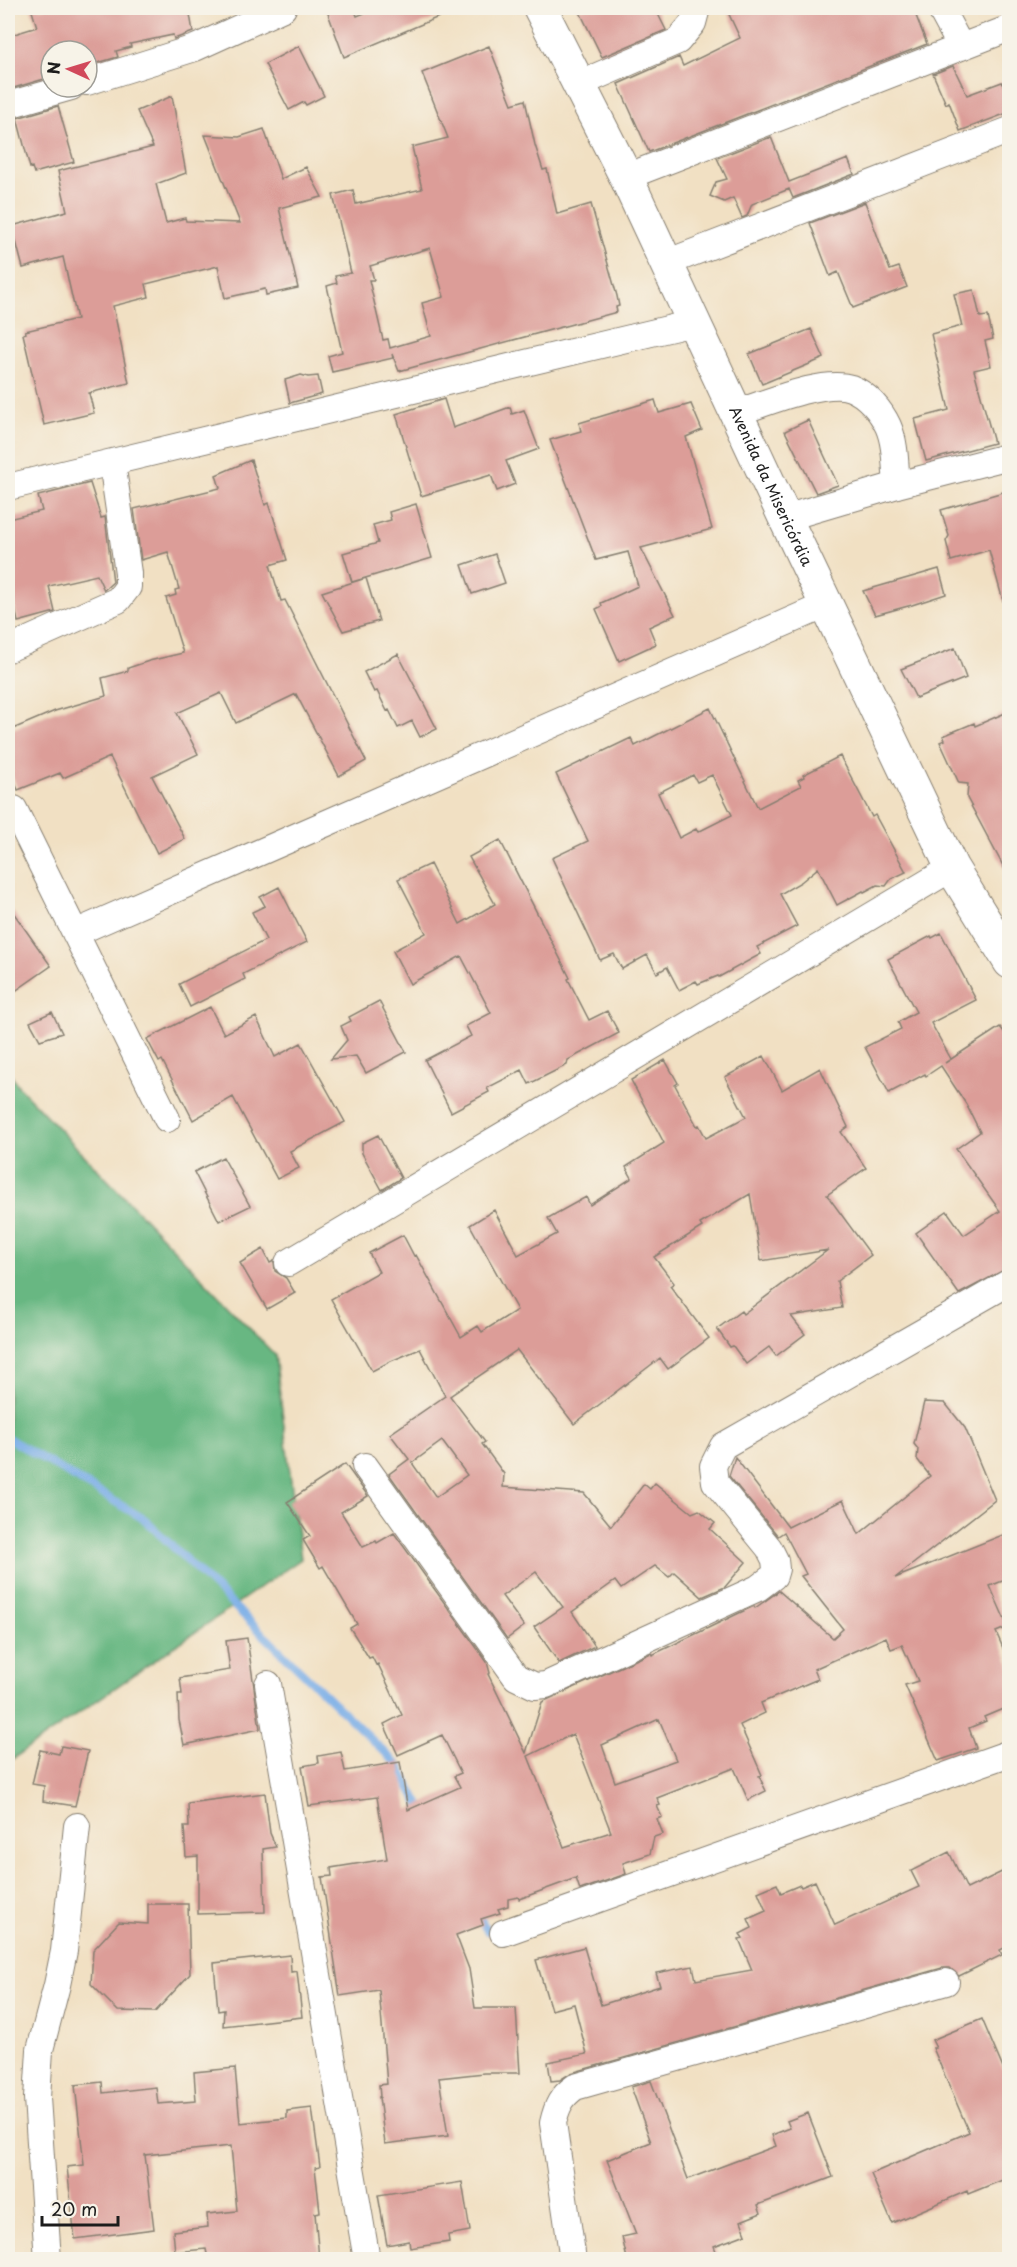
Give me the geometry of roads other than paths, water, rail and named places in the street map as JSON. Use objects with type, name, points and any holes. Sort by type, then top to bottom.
[{"type":"street","points":[[99,78],[195,48],[283,8]]},
{"type":"street","name":"Avenida da Misericórdia","points":[[540,8],[626,177],[735,413],[952,868],[1010,962]]},
{"type":"street","points":[[579,84],[678,41],[693,23],[697,8]]},
{"type":"street","points":[[940,8],[961,47]]},
{"type":"street","points":[[626,177],[1010,28]]},
{"type":"street","points":[[8,105],[39,96]]},
{"type":"street","points":[[666,263],[1010,130]]},
{"type":"street","points":[[8,487],[693,323]]},
{"type":"street","points":[[735,413],[820,386],[850,387],[874,404],[889,427],[897,485]]},
{"type":"street","points":[[785,518],[897,485],[1010,456]]},
{"type":"street","points":[[8,649],[118,600],[128,587],[112,462]]},
{"type":"street","points":[[75,933],[826,605]]},
{"type":"street","points":[[14,809],[167,1119]]},
{"type":"street","points":[[288,1263],[952,868]]},
{"type":"street","points":[[365,1466],[516,1677],[535,1686],[546,1685],[758,1588],[768,1581],[776,1569],[775,1560],[769,1548],[715,1482],[713,1466],[723,1446],[1010,1282]]},
{"type":"street","points":[[268,1684],[367,2259]]},
{"type":"street","points":[[503,1933],[1010,1753]]},
{"type":"street","points":[[48,2259],[38,2088],[40,2050],[64,1952],[77,1826]]},
{"type":"street","points":[[573,2259],[553,2122],[557,2106],[565,2094],[575,2087],[946,1982]]},
{"type":"waterway","points":[[8,1438],[144,1519],[398,1765],[424,1813]]},
{"type":"waterway","points":[[478,1914],[487,1931]]}]
